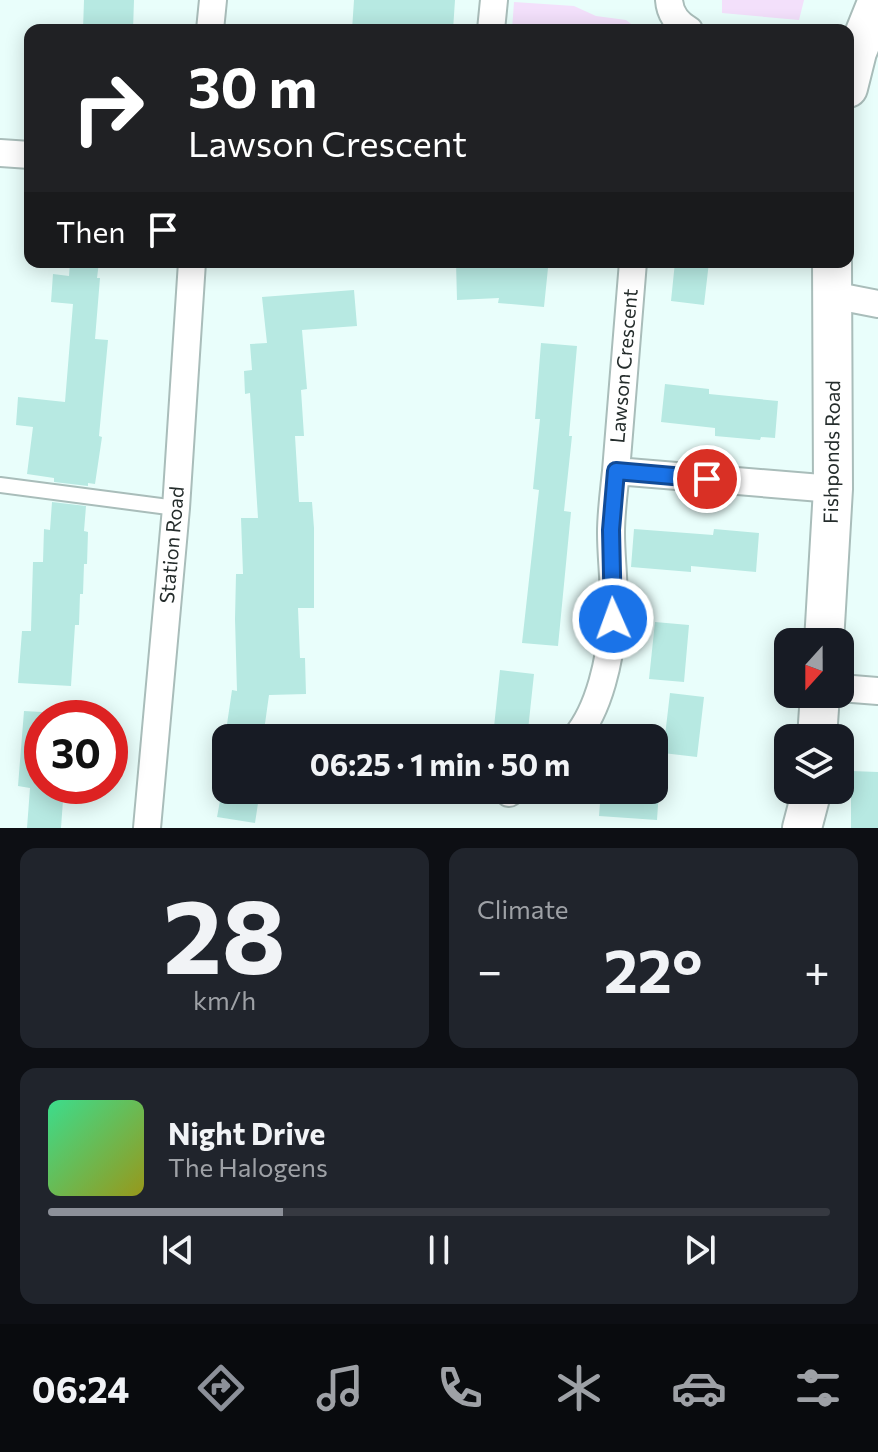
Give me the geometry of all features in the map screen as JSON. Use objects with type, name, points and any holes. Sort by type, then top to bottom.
[{"type":"street","points":[[211,24],[213,0]]},
{"type":"street","points":[[492,24],[494,0]]},
{"type":"street","points":[[669,0],[680,24]]},
{"type":"street","points":[[854,47],[878,0]]},
{"type":"street","points":[[0,153],[24,155]]},
{"type":"street","name":"Station Road","points":[[147,828],[176,508],[192,268]]},
{"type":"street","name":"Lawson Crescent","points":[[586,724],[600,690],[613,619],[611,530],[633,268]]},
{"type":"street","points":[[832,278],[878,304]]},
{"type":"street","name":"Fishponds Road","points":[[825,628],[833,489],[832,278]]},
{"type":"street","name":"Lawson Crescent","points":[[616,471],[833,489]]},
{"type":"street","points":[[854,689],[878,691]]},
{"type":"street","points":[[802,828],[808,804]]},
{"type":"lane","points":[[0,485],[176,508]]},
{"type":"shaded area","points":[[722,0],[804,0],[799,20],[722,13]]},
{"type":"shaded area","points":[[514,2],[574,6],[596,16],[626,20],[631,24],[512,24]]},
{"type":"building","points":[[84,0],[134,0],[133,24],[83,24]]},
{"type":"building","points":[[354,0],[455,0],[453,24],[352,24]]},
{"type":"building","points":[[70,268],[98,268],[95,339],[108,340],[99,436],[102,437],[95,484],[88,483],[88,486],[54,482],[54,478],[27,474],[33,427],[16,425],[18,397],[65,402],[73,304],[51,302],[53,274],[69,276]]},
{"type":"building","points":[[456,268],[548,268],[544,307],[498,303],[499,298],[457,300]]},
{"type":"building","points":[[674,268],[708,268],[704,305],[671,301]]},
{"type":"building","points":[[354,290],[357,326],[302,330],[307,389],[301,390],[304,436],[295,436],[299,502],[312,502],[314,528],[314,608],[298,608],[300,658],[305,658],[306,694],[269,695],[265,724],[227,724],[232,690],[237,691],[236,574],[243,574],[241,518],[258,518],[250,393],[245,394],[244,371],[252,370],[250,344],[267,343],[262,297]]},
{"type":"building","points":[[541,343],[577,346],[564,511],[571,512],[558,646],[522,643],[539,490],[533,489],[540,419],[535,419]]},
{"type":"building","points":[[665,384],[709,389],[709,394],[778,401],[775,438],[761,437],[760,440],[715,436],[715,428],[661,422]]},
{"type":"building","points":[[52,502],[86,506],[84,531],[88,532],[87,564],[84,564],[83,594],[80,594],[79,625],[75,625],[71,686],[18,683],[22,631],[31,631],[33,562],[43,562],[44,529],[50,530]]},
{"type":"building","points":[[634,529],[713,535],[714,529],[759,533],[756,572],[691,566],[691,572],[631,567]]},
{"type":"building","points":[[655,622],[689,625],[684,682],[649,679]]},
{"type":"building","points":[[500,670],[534,674],[529,724],[494,724]]},
{"type":"building","points":[[670,693],[704,697],[697,757],[668,754],[666,724]]},
{"type":"building","points":[[24,711],[24,787],[18,786]]},
{"type":"building","points":[[854,771],[878,772],[878,828],[851,828]]},
{"type":"building","points":[[29,804],[63,804],[61,828],[27,828]]},
{"type":"building","points":[[219,804],[258,804],[255,823],[217,817]]},
{"type":"building","points":[[600,804],[658,804],[657,820],[599,816]]},
{"type":"route","points":[[613,619],[611,530],[616,471],[707,479]]}]
